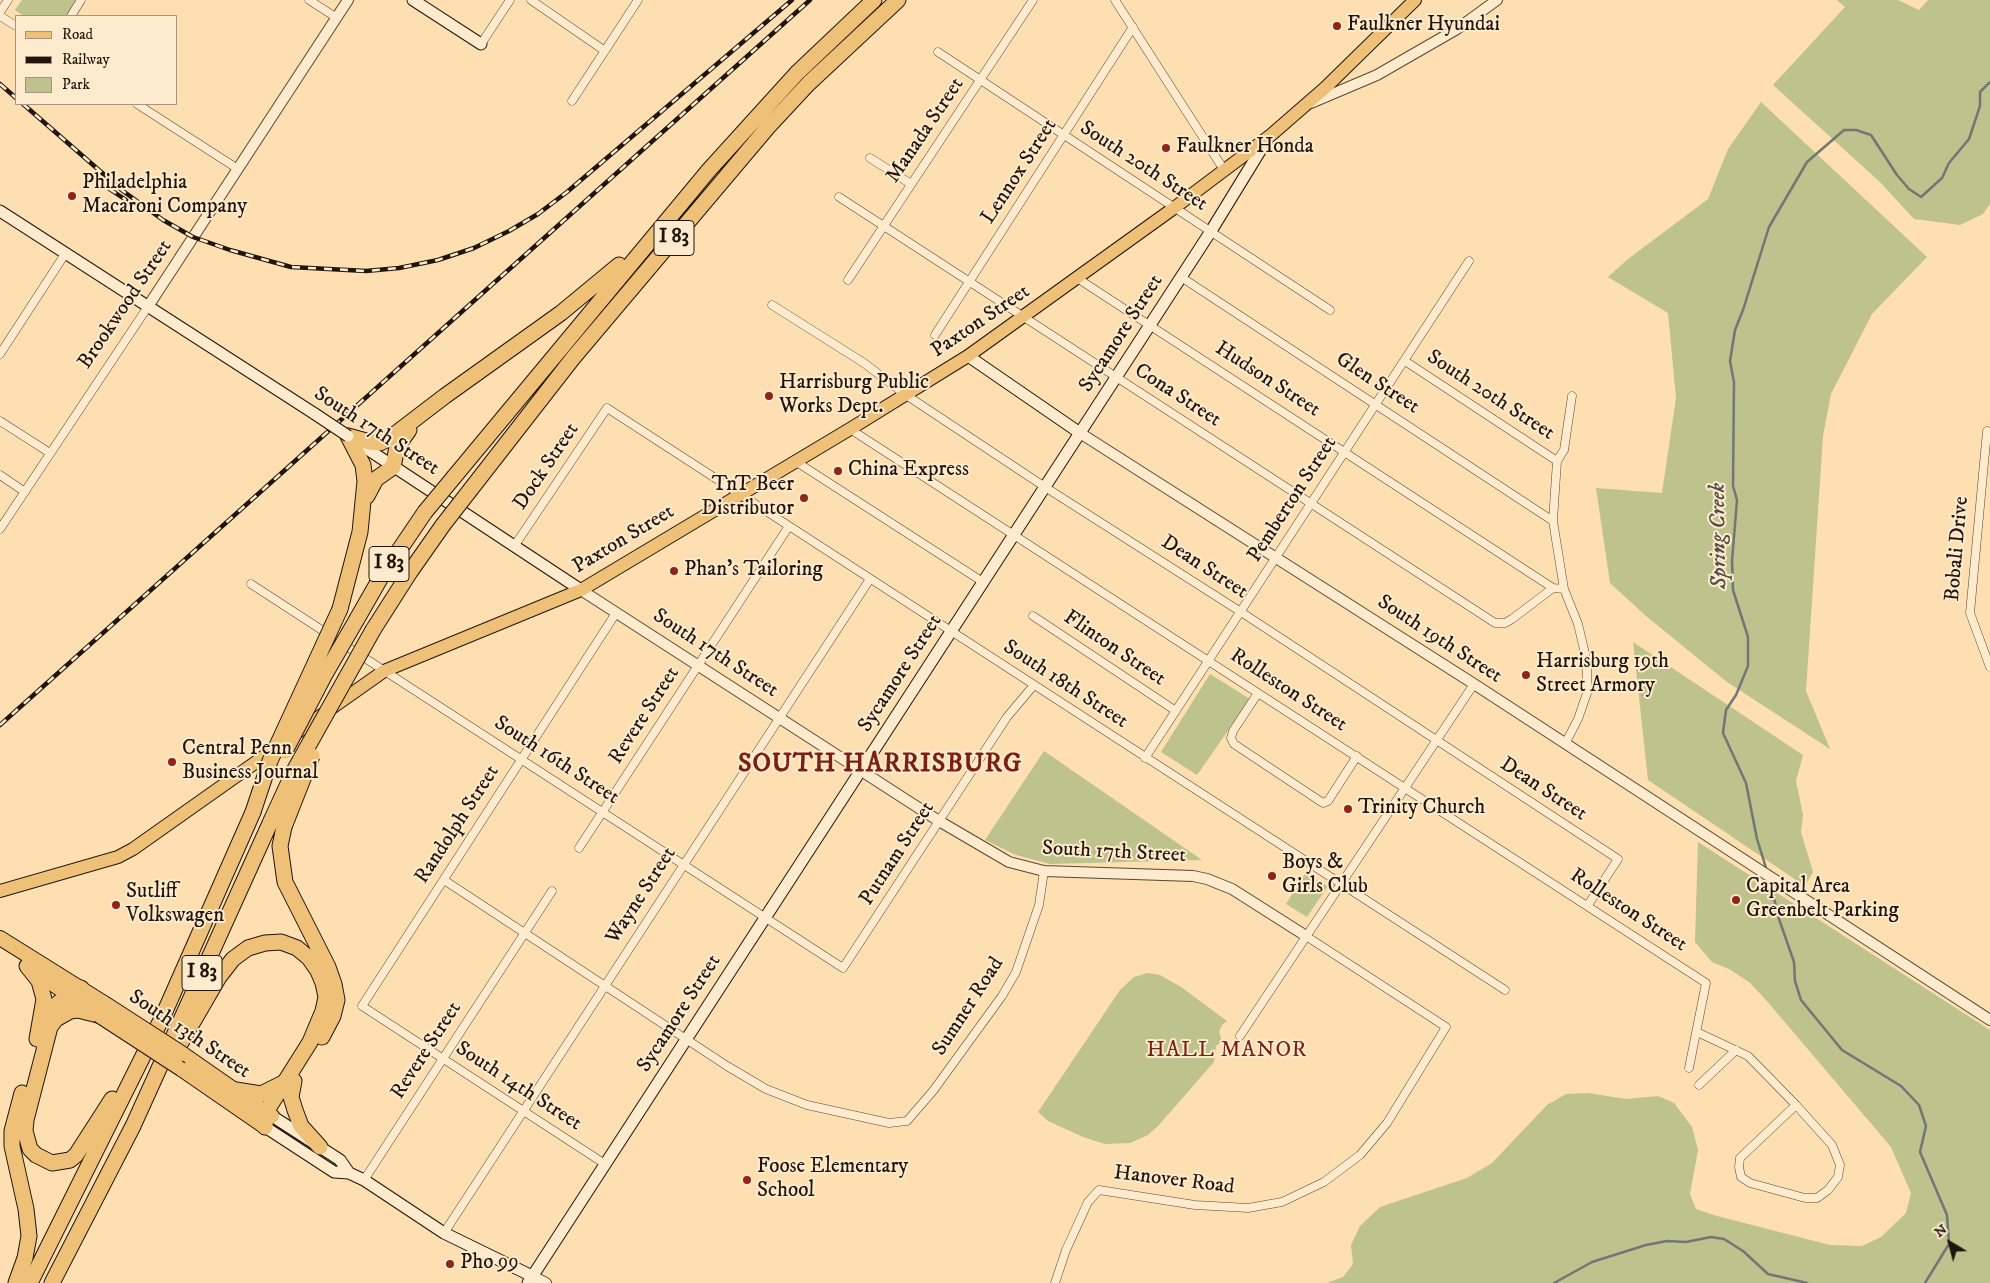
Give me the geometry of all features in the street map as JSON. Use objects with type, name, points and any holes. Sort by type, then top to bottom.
[{"type":"highway","name":"I 83","points":[[30,1283],[162,1016],[253,812],[324,676],[381,577],[425,512],[676,208],[797,73],[874,0]]},
{"type":"highway","name":"I 83","points":[[52,1283],[133,1126],[278,824],[294,772],[373,630],[410,572],[443,525],[573,358],[768,127],[808,84],[898,0]]},
{"type":"highway","points":[[348,436],[380,443],[390,438],[444,396],[590,290],[617,267],[676,208]]},
{"type":"highway","points":[[364,504],[376,479],[393,467],[394,452],[400,441],[423,415],[444,396]]},
{"type":"highway","points":[[253,812],[270,761],[340,609],[355,560],[366,481],[362,465],[348,436]]},
{"type":"highway","points":[[236,1090],[261,1094],[289,1081],[328,1029],[334,1016],[337,1000],[328,967],[285,882],[278,824]]},
{"type":"highway","name":"South 13th Street","points":[[0,938],[74,992]]},
{"type":"highway","points":[[133,1126],[219,977],[233,959],[248,948],[265,943],[282,942],[297,948],[309,958],[318,970],[326,997],[320,1023],[268,1118]]},
{"type":"highway","name":"South 13th Street","points":[[0,949],[101,1009],[268,1118]]},
{"type":"highway","points":[[16,1283],[25,1258],[28,1223],[14,1165],[12,1131],[38,1035],[44,999],[38,981],[27,966]]},
{"type":"highway","points":[[38,1035],[51,1011],[74,992]]},
{"type":"highway","points":[[101,1009],[64,1013],[56,1019],[46,1036],[25,1131],[30,1148],[36,1155],[52,1163],[62,1163],[76,1155],[162,1016]]},
{"type":"highway","name":"South 13th Street","points":[[207,1078],[236,1090],[268,1118]]},
{"type":"highway","points":[[289,1081],[301,1126],[320,1147]]},
{"type":"main road","points":[[413,0],[481,44]]},
{"type":"main road","name":"Paxton Street","points":[[0,891],[118,856],[135,848],[384,671],[581,590],[968,356],[1174,208],[1271,135],[1306,105],[1415,0]]},
{"type":"main road","name":"Sycamore Street","points":[[530,1280],[1080,434],[1271,135]]},
{"type":"main road","name":"South 17th Street","points":[[0,211],[147,308],[315,414],[581,590]]},
{"type":"main road","name":"South 19th Street","points":[[968,356],[1080,434]]},
{"type":"main road","name":"South 13th Street","points":[[268,1118],[340,1160],[350,1173]]},
{"type":"main road","name":"South 13th Street","points":[[268,1118],[334,1172],[350,1173],[364,1180],[444,1233],[530,1280]]},
{"type":"street","points":[[8,0],[0,14],[15,25]]},
{"type":"street","points":[[72,15],[81,0]]},
{"type":"street","points":[[309,0],[336,18]]},
{"type":"street","name":"Brookwood Street","points":[[0,529],[348,0]]},
{"type":"street","points":[[481,44],[510,0]]},
{"type":"street","points":[[531,0],[605,51]]},
{"type":"street","points":[[572,101],[637,0]]},
{"type":"street","name":"Manada Street","points":[[848,280],[1033,0]]},
{"type":"street","points":[[1116,0],[1224,170]]},
{"type":"street","points":[[1306,105],[1377,75],[1457,29],[1497,0]]},
{"type":"street","name":"Lennox Street","points":[[934,335],[1133,27]]},
{"type":"street","name":"South 20th Street","points":[[938,52],[1330,310]]},
{"type":"street","points":[[139,105],[238,169]]},
{"type":"street","points":[[870,158],[911,184]]},
{"type":"street","name":"Cona Street","points":[[839,197],[1495,624],[1505,623],[1512,619],[1553,588]]},
{"type":"street","points":[[0,354],[65,254]]},
{"type":"street","name":"Pemberton Street","points":[[1145,758],[1469,261]]},
{"type":"street","name":"Glen Street","points":[[1181,277],[1552,521]]},
{"type":"street","name":"Hudson Street","points":[[1077,278],[1553,588],[1564,589]]},
{"type":"street","name":"Dean Street","points":[[772,305],[864,363],[906,395],[1045,487],[1618,859],[1588,905]]},
{"type":"street","name":"South 20th Street","points":[[1405,361],[1556,460]]},
{"type":"street","points":[[1565,744],[1578,719],[1587,693],[1587,662],[1578,624],[1564,589],[1552,521],[1556,460],[1564,450],[1572,396]]},
{"type":"street","name":"South 18th Street","points":[[607,408],[1505,990]]},
{"type":"street","name":"Dock Street","points":[[515,546],[607,408]]},
{"type":"street","points":[[0,421],[50,453]]},
{"type":"street","name":"Rolleston Street","points":[[850,429],[1706,983],[1697,1032]]},
{"type":"street","name":"Bobali Drive","points":[[1987,431],[1970,613],[1990,667]]},
{"type":"street","name":"South 19th Street","points":[[1080,434],[1474,684],[1990,1020]]},
{"type":"street","points":[[795,461],[983,582]]},
{"type":"street","points":[[0,475],[25,492]]},
{"type":"street","name":"Revere Street","points":[[579,848],[789,526]]},
{"type":"street","name":"Wayne Street","points":[[444,1233],[870,579]]},
{"type":"street","name":"South 16th Street","points":[[251,584],[843,968]]},
{"type":"street","name":"South 17th Street","points":[[581,590],[939,821],[1008,862],[1044,871],[1184,875],[1207,879],[1232,889],[1446,1026]]},
{"type":"street","name":"Randolph Street","points":[[362,1006],[616,612]]},
{"type":"street","name":"Flinton Street","points":[[1033,616],[1176,711]]},
{"type":"street","points":[[1240,1036],[1474,684]]},
{"type":"street","name":"Putnam Street","points":[[843,968],[1008,717],[1034,685]]},
{"type":"street","points":[[1258,693],[1233,731],[1231,738],[1234,744],[1323,803],[1328,801],[1358,756]]},
{"type":"street","name":"Sumner Road","points":[[687,1038],[727,1066],[766,1089],[807,1105],[889,1124],[908,1121],[980,1028],[1016,972],[1039,905],[1044,871]]},
{"type":"street","points":[[444,880],[687,1038]]},
{"type":"street","name":"Revere Street","points":[[364,1180],[552,891]]},
{"type":"street","name":"South 14th Street","points":[[362,1006],[605,1164]]},
{"type":"street","name":"Hanover Road","points":[[1056,1283],[1066,1250],[1085,1209],[1099,1190],[1195,1204],[1248,1208],[1282,1202],[1324,1182],[1360,1155],[1387,1122],[1446,1026]]},
{"type":"street","points":[[1689,1068],[1697,1032],[1748,1056],[1796,1105],[1832,1145],[1840,1165],[1838,1177],[1828,1190],[1816,1198],[1805,1198],[1750,1183],[1741,1176],[1738,1167],[1740,1158],[1796,1105]]},
{"type":"street","points":[[1698,1085],[1736,1050]]},
{"type":"street","name":"South 13th Street","points":[[530,1280],[546,1283]]},
{"type":"green space","points":[[22,0],[77,0],[67,15],[22,15],[15,10]]},
{"type":"green space","points":[[1837,0],[1898,0],[1919,10],[1928,0],[1990,0],[1990,204],[1983,214],[1960,225],[1914,219],[1880,182],[1773,85],[1845,7]]},
{"type":"green space","points":[[1761,102],[1927,257],[1872,314],[1831,394],[1823,436],[1806,691],[1830,749],[1727,682],[1646,616],[1610,583],[1596,488],[1662,493],[1676,398],[1668,313],[1608,277],[1628,259],[1708,199],[1728,149]]},
{"type":"green space","points":[[1633,642],[1803,755],[1796,781],[1803,815],[1801,832],[1813,872],[1805,886],[1648,780]]},
{"type":"green space","points":[[1210,674],[1250,699],[1197,775],[1161,752]]},
{"type":"green space","points":[[1044,751],[1202,860],[1050,864],[1016,855],[985,840]]},
{"type":"green space","points":[[1698,842],[1990,1030],[1990,1283],[1327,1283],[1343,1277],[1353,1264],[1351,1245],[1360,1226],[1380,1207],[1467,1178],[1492,1163],[1547,1105],[1566,1094],[1588,1093],[1626,1099],[1658,1096],[1674,1103],[1692,1127],[1698,1150],[1690,1194],[1696,1209],[1830,1245],[1862,1246],[1881,1237],[1906,1213],[1911,1193],[1891,1147],[1749,982],[1729,969],[1712,962],[1695,942]]},
{"type":"green space","points":[[1305,874],[1328,886],[1307,917],[1286,904]]},
{"type":"green space","points":[[1148,973],[1160,975],[1181,987],[1227,1021],[1222,1025],[1219,1032],[1222,1041],[1216,1046],[1214,1062],[1158,1126],[1148,1135],[1130,1143],[1105,1144],[1083,1137],[1048,1121],[1038,1112],[1120,990],[1134,977]]},
{"type":"waterway","name":"Spring Creek","points":[[1767,871],[1757,839],[1746,783],[1723,733],[1726,710],[1736,695],[1748,666],[1748,637],[1733,590],[1732,561],[1737,500],[1733,486],[1734,382],[1730,361],[1735,330],[1769,227],[1807,162],[1844,130],[1856,130],[1871,135],[1897,175],[1909,189],[1921,197],[1942,178],[1949,163],[1969,139],[1980,106],[1980,92],[1990,82]]},
{"type":"waterway","name":"Spring Creek","points":[[1770,881],[1779,919],[1794,962],[1795,981],[1801,1000],[1842,1050],[1901,1086],[1919,1105],[1926,1126],[1920,1152],[1947,1215],[1949,1244],[1925,1283]]},
{"type":"waterway","name":"Spring Creek","points":[[1554,1283],[1592,1262],[1646,1245],[1667,1241],[1686,1242],[1711,1237],[1724,1239],[1743,1251],[1768,1274],[1807,1283]]},
{"type":"railway","points":[[24,105],[123,191],[163,220],[193,237],[230,250],[291,267],[366,271],[399,268],[438,260],[474,248],[538,214],[567,192],[792,0]]},
{"type":"railway","points":[[0,725],[810,0]]},
{"type":"railway","points":[[0,84],[15,97]]},
{"type":"railway","points":[[96,180],[126,200]]},
{"type":"place","name":"Faulkner Hyundai","points":[[1337,26]]},
{"type":"place","name":"Faulkner Honda","points":[[1166,148]]},
{"type":"place","name":"Philadelphia Macaroni Company","points":[[72,196]]},
{"type":"place","name":"Harrisburg Public Works Dept.","points":[[769,396]]},
{"type":"place","name":"China Express","points":[[838,471]]},
{"type":"place","name":"TnT Beer Distributor","points":[[804,498]]},
{"type":"place","name":"Phan's Tailoring","points":[[674,571]]},
{"type":"place","name":"Harrisburg 19th Street Armory","points":[[1526,675]]},
{"type":"place","name":"Central Penn Business Journal","points":[[172,762]]},
{"type":"place","name":"Trinity Church","points":[[1348,809]]},
{"type":"place","name":"Boys & Girls Club","points":[[1272,876]]},
{"type":"place","name":"Capital Area Greenbelt Parking","points":[[1736,900]]},
{"type":"place","name":"Sutliff Volkswagen","points":[[116,905]]},
{"type":"place","name":"Foose Elementary School","points":[[747,1180]]},
{"type":"place","name":"Pho 99","points":[[450,1264]]},
{"type":"district","name":"SOUTH HARRISBURG","points":[[880,766]]},
{"type":"district","name":"HALL MANOR","points":[[1227,1051]]}]
